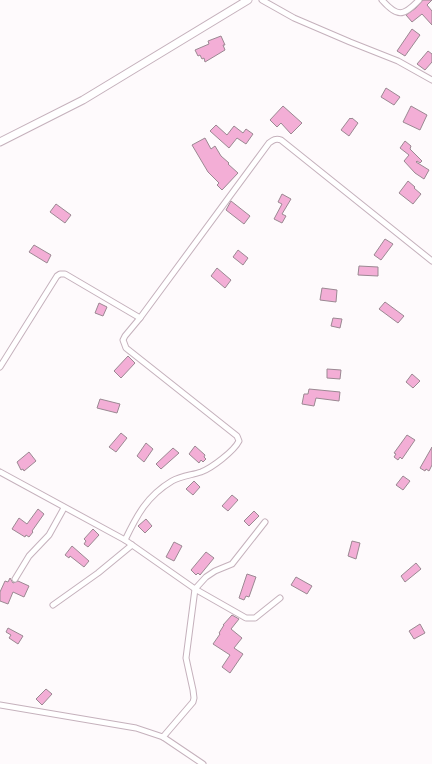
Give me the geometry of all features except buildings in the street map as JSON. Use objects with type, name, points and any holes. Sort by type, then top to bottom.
[{"type":"main road","points":[[0,142],[83,100],[244,1]]},
{"type":"street","points":[[262,0],[294,18],[398,61],[432,80]]},
{"type":"street","points":[[382,0],[391,10],[401,14],[406,12],[419,0]]},
{"type":"street","points":[[125,540],[138,514],[151,496],[172,481],[208,469],[236,446],[239,441],[237,436],[126,348],[123,340],[124,336],[140,318],[269,143],[273,140],[282,140],[432,261]]},
{"type":"street","points":[[0,367],[57,276],[60,274],[65,274],[140,318]]},
{"type":"street","points":[[0,472],[125,540],[195,589],[246,618],[255,618],[280,598]]},
{"type":"street","points":[[15,579],[29,556],[49,535],[64,508]]},
{"type":"street","points":[[163,737],[194,698],[194,690],[186,658],[195,589],[206,577],[215,571],[232,564],[265,522]]},
{"type":"street","points":[[53,605],[98,573],[132,546]]},
{"type":"street","points":[[0,704],[136,728],[163,737],[203,764]]}]
